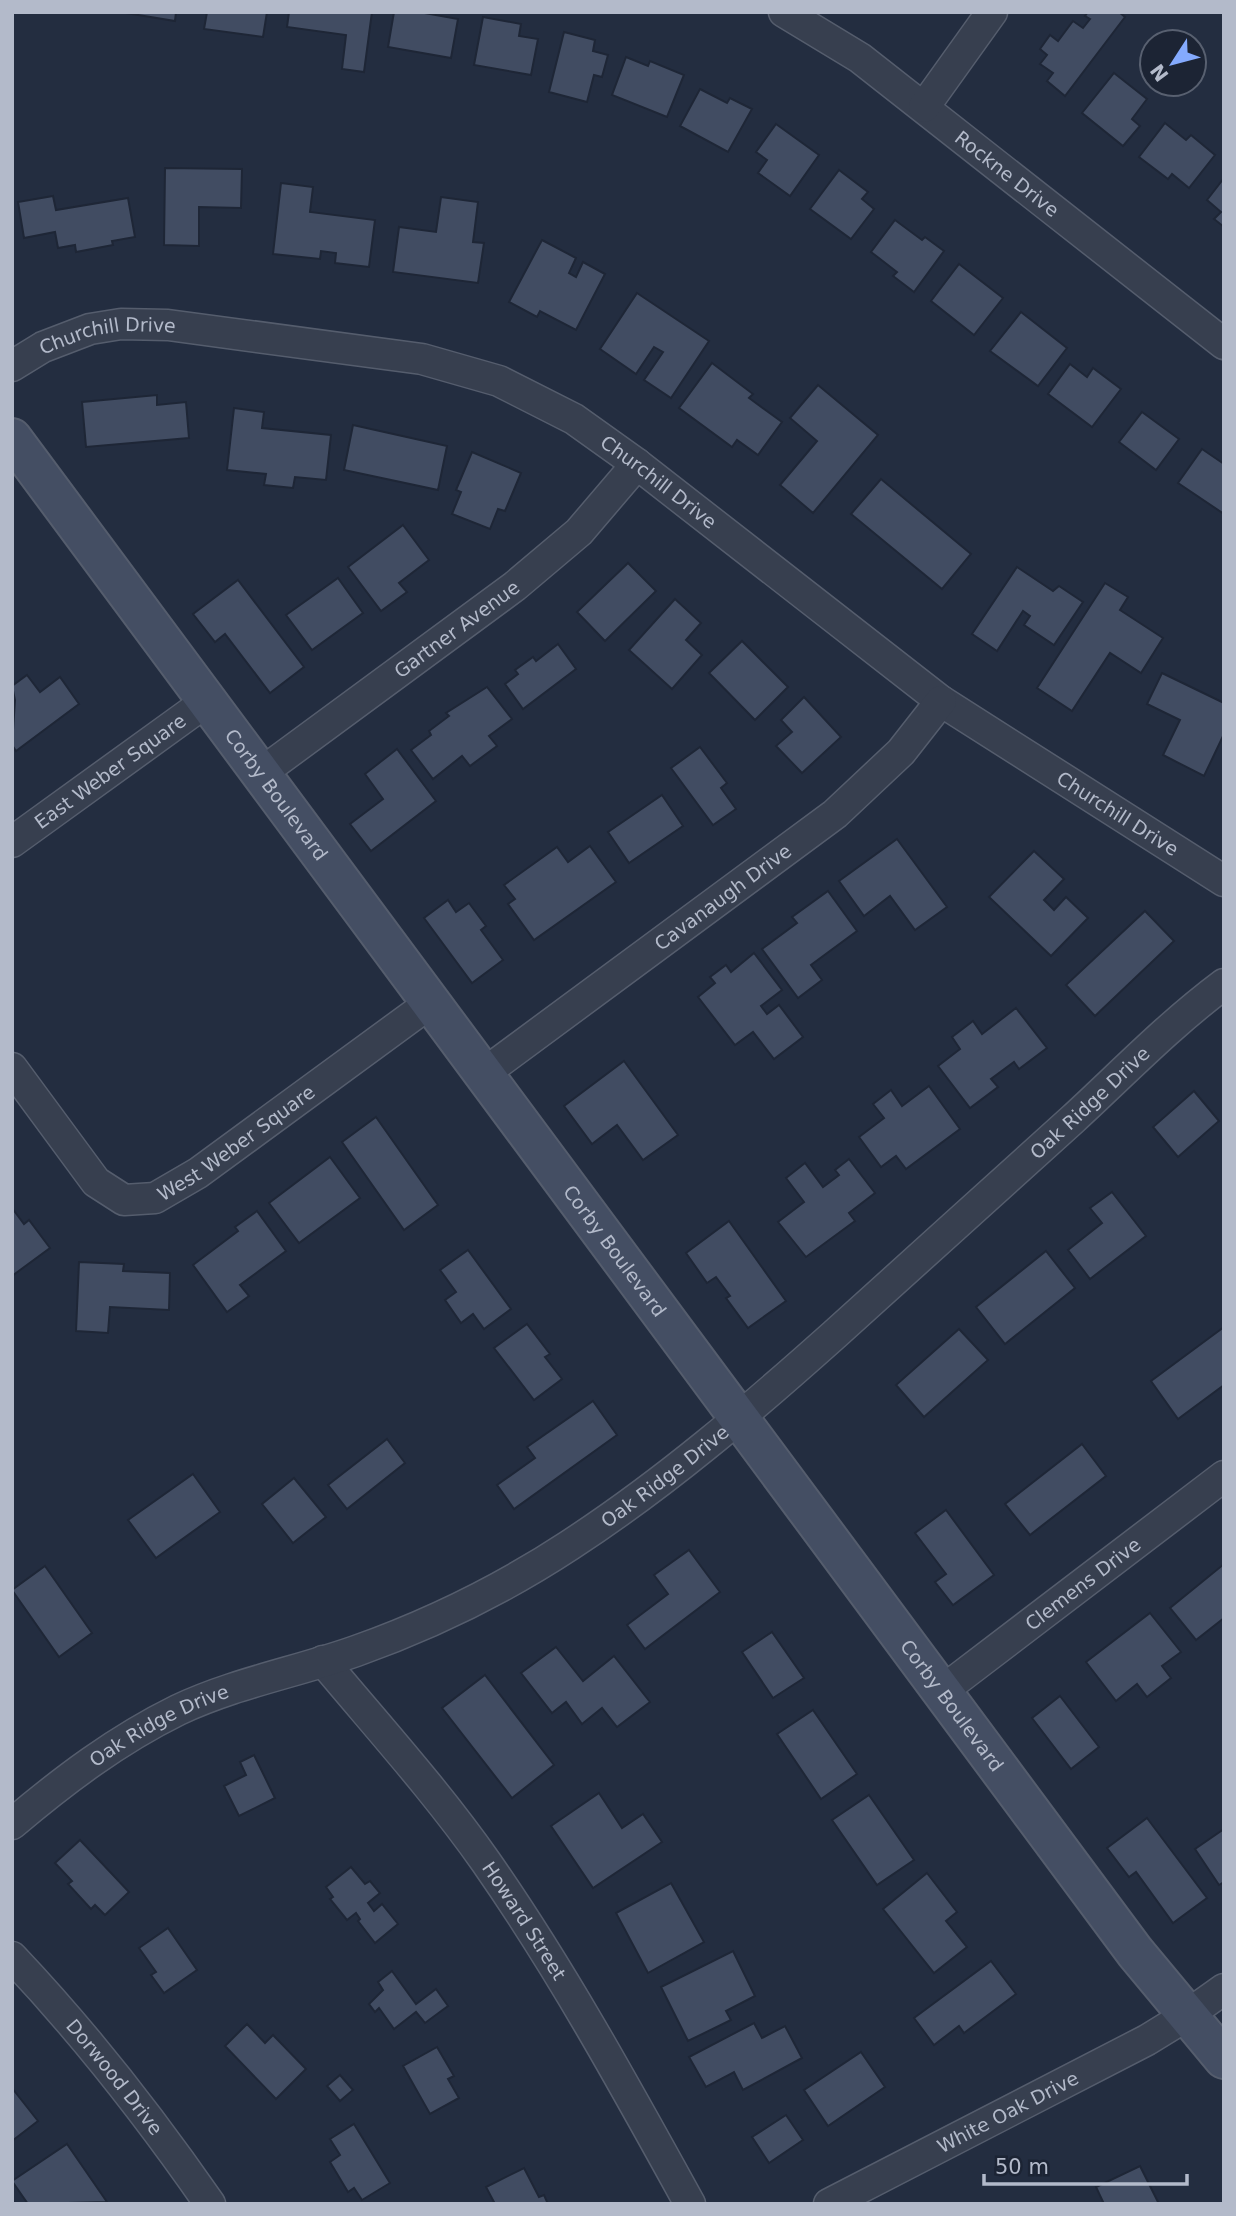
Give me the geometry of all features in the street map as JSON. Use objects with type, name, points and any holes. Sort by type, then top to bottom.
[{"type":"street","name":"Rockne Drive","points":[[785,12],[860,58],[1224,345]]},
{"type":"street","points":[[924,107],[992,12]]},
{"type":"street","name":"Churchill Drive","points":[[12,366],[43,347],[90,329],[121,324],[169,325],[254,334],[422,359],[499,380],[574,419],[636,464],[941,701],[1224,881]]},
{"type":"street","name":"Corby Boulevard","points":[[12,438],[1135,1952],[1224,2059]]},
{"type":"street","name":"Gartner Avenue","points":[[261,774],[515,586],[579,532],[636,464]]},
{"type":"street","name":"East Weber Square","points":[[12,842],[207,701]]},
{"type":"street","name":"Cavanaugh Drive","points":[[483,1073],[835,814],[901,752],[941,701]]},
{"type":"street","name":"Oak Ridge Drive","points":[[12,1824],[95,1758],[136,1732],[182,1708],[271,1675],[323,1661],[392,1637],[501,1588],[651,1489],[739,1419],[1076,1116],[1179,1018],[1224,984]]},
{"type":"street","name":"West Weber Square","points":[[19,1077],[96,1182],[124,1200],[155,1198],[198,1173],[430,1003]]},
{"type":"street","name":"Clemens Drive","points":[[942,1691],[1224,1476]]},
{"type":"street","name":"Howard Street","points":[[323,1661],[477,1849],[533,1931],[588,2020],[690,2204]]},
{"type":"street","name":"Dorwood Drive","points":[[12,1957],[84,2036],[150,2117],[209,2204]]},
{"type":"street","name":"White Oak Drive","points":[[829,2204],[1186,2016],[1224,1989]]},
{"type":"building","points":[[120,12],[176,12],[175,21]]},
{"type":"building","points":[[207,12],[267,12],[263,37],[204,29]]},
{"type":"building","points":[[289,12],[372,12],[364,72],[342,69],[346,35],[287,27]]},
{"type":"building","points":[[394,12],[419,12],[458,19],[451,58],[388,47]]},
{"type":"building","points":[[1088,12],[1119,12],[1125,17],[1065,96],[1047,81],[1053,73],[1040,64],[1047,55],[1040,49],[1050,35],[1058,41],[1073,21],[1083,28],[1090,19],[1085,16]]},
{"type":"building","points":[[483,17],[521,24],[519,36],[538,39],[531,75],[474,65]]},
{"type":"building","points":[[564,32],[595,40],[593,51],[608,55],[602,77],[594,75],[587,102],[549,92]]},
{"type":"building","points":[[626,57],[648,66],[650,61],[684,75],[667,117],[612,95]]},
{"type":"building","points":[[1114,73],[1138,92],[1138,98],[1147,99],[1132,119],[1140,126],[1123,146],[1082,113]]},
{"type":"building","points":[[700,89],[727,103],[730,98],[752,109],[728,152],[680,126]]},
{"type":"building","points":[[1165,123],[1186,140],[1191,135],[1215,155],[1189,188],[1172,174],[1168,179],[1139,157]]},
{"type":"building","points":[[776,124],[819,155],[790,196],[758,173],[767,160],[756,152]]},
{"type":"building","points":[[165,168],[242,169],[241,208],[199,207],[199,246],[164,245]]},
{"type":"building","points":[[839,170],[868,192],[862,199],[874,209],[851,239],[810,209]]},
{"type":"building","points":[[1224,178],[1224,227],[1214,219],[1221,212],[1207,200]]},
{"type":"building","points":[[281,183],[313,187],[310,212],[375,220],[369,267],[335,263],[336,253],[321,251],[320,259],[273,254]]},
{"type":"building","points":[[53,196],[56,210],[128,198],[135,237],[112,241],[113,245],[76,252],[75,245],[58,248],[55,232],[24,238],[18,202]]},
{"type":"building","points":[[441,197],[478,202],[473,242],[484,243],[478,283],[393,272],[399,227],[436,232]]},
{"type":"building","points":[[895,220],[922,240],[925,237],[944,251],[914,292],[893,276],[897,272],[871,252]]},
{"type":"building","points":[[542,240],[576,258],[569,273],[576,277],[583,262],[605,274],[576,330],[540,311],[537,317],[509,302]]},
{"type":"building","points":[[959,264],[1003,298],[974,335],[931,301]]},
{"type":"building","points":[[637,293],[709,341],[671,398],[644,380],[663,352],[654,347],[636,374],[600,349]]},
{"type":"building","points":[[1021,312],[1067,348],[1038,386],[990,351]]},
{"type":"building","points":[[712,363],[753,394],[749,398],[782,422],[758,455],[737,440],[732,447],[679,408]]},
{"type":"building","points":[[1070,364],[1087,377],[1093,368],[1121,389],[1092,427],[1048,394]]},
{"type":"building","points":[[818,385],[878,435],[813,513],[780,485],[817,441],[790,418]]},
{"type":"building","points":[[157,395],[157,405],[186,402],[189,438],[86,447],[82,402]]},
{"type":"building","points":[[234,408],[264,412],[262,428],[331,435],[326,480],[295,477],[293,488],[264,485],[266,474],[227,470]]},
{"type":"building","points":[[1142,412],[1179,439],[1156,470],[1119,442]]},
{"type":"building","points":[[353,425],[447,446],[438,490],[344,470]]},
{"type":"building","points":[[1202,449],[1224,464],[1224,514],[1178,483]]},
{"type":"building","points":[[472,452],[521,473],[505,511],[498,509],[490,529],[452,514],[461,492],[456,490]]},
{"type":"building","points":[[881,479],[971,554],[942,589],[851,514]]},
{"type":"building","points":[[403,525],[429,560],[399,583],[407,592],[381,611],[348,567]]},
{"type":"building","points":[[628,563],[656,591],[605,641],[577,612]]},
{"type":"building","points":[[1017,567],[1053,591],[1059,586],[1083,602],[1054,645],[1024,625],[1030,616],[1023,611],[997,651],[972,634]]},
{"type":"building","points":[[338,578],[363,613],[312,650],[286,615]]},
{"type":"building","points":[[238,580],[304,667],[270,693],[225,634],[215,642],[193,614]]},
{"type":"building","points":[[1105,583],[1128,597],[1120,610],[1163,638],[1141,673],[1110,653],[1072,711],[1037,688]]},
{"type":"building","points":[[675,599],[701,623],[686,640],[702,655],[672,689],[629,650]]},
{"type":"building","points":[[742,641],[788,687],[755,720],[709,673]]},
{"type":"building","points":[[558,644],[576,669],[523,709],[505,684],[518,674],[515,670],[533,657],[536,661]]},
{"type":"building","points":[[1162,673],[1224,703],[1224,734],[1204,776],[1163,755],[1180,720],[1147,704]]},
{"type":"building","points":[[27,675],[40,692],[60,677],[79,704],[16,751],[12,745],[15,700],[12,686]]},
{"type":"building","points":[[487,687],[512,719],[489,736],[497,746],[470,766],[462,756],[433,779],[411,750],[431,735],[429,731],[449,716],[446,713]]},
{"type":"building","points":[[804,697],[841,737],[802,773],[776,746],[792,732],[781,720]]},
{"type":"building","points":[[700,747],[727,783],[721,788],[736,809],[713,825],[671,768]]},
{"type":"building","points":[[397,749],[436,801],[371,851],[350,824],[383,799],[365,774]]},
{"type":"building","points":[[662,795],[683,826],[629,863],[608,832]]},
{"type":"building","points":[[897,839],[947,907],[915,930],[890,896],[864,916],[839,881]]},
{"type":"building","points":[[590,846],[616,882],[534,940],[508,904],[515,899],[504,885],[557,847],[568,862]]},
{"type":"building","points":[[1034,851],[1064,879],[1044,900],[1054,910],[1066,897],[1088,918],[1051,956],[989,897]]},
{"type":"building","points":[[828,891],[857,931],[811,965],[822,980],[798,998],[762,949],[797,923],[792,917]]},
{"type":"building","points":[[448,900],[456,912],[469,903],[486,926],[481,930],[503,960],[472,983],[424,918]]},
{"type":"building","points":[[1145,911],[1174,941],[1095,1016],[1066,985]]},
{"type":"building","points":[[754,953],[782,990],[761,1006],[767,1014],[779,1005],[803,1037],[774,1059],[753,1032],[735,1045],[698,997],[715,983],[710,977],[726,965],[731,972]]},
{"type":"building","points":[[1016,1008],[1047,1048],[1019,1069],[1014,1062],[991,1079],[998,1087],[970,1108],[938,1066],[960,1049],[952,1037],[973,1021],[982,1034]]},
{"type":"building","points":[[624,1061],[678,1135],[643,1160],[617,1125],[592,1144],[564,1106]]},
{"type":"building","points":[[929,1086],[960,1129],[906,1169],[896,1156],[881,1167],[859,1137],[884,1118],[873,1104],[891,1090],[902,1106]]},
{"type":"building","points":[[1194,1091],[1219,1121],[1178,1157],[1153,1127]]},
{"type":"building","points":[[376,1117],[438,1205],[404,1230],[342,1142]]},
{"type":"building","points":[[330,1157],[360,1198],[299,1243],[269,1203]]},
{"type":"building","points":[[849,1159],[875,1193],[849,1213],[855,1221],[806,1257],[778,1222],[804,1202],[786,1178],[805,1163],[823,1187],[839,1175],[835,1170]]},
{"type":"building","points":[[1112,1192],[1146,1236],[1090,1279],[1068,1250],[1102,1223],[1090,1208]]},
{"type":"building","points":[[12,1208],[24,1224],[29,1220],[50,1248],[12,1276]]},
{"type":"building","points":[[257,1211],[286,1251],[240,1285],[249,1296],[227,1312],[193,1265],[238,1231],[235,1227]]},
{"type":"building","points":[[729,1221],[786,1301],[748,1328],[726,1298],[730,1296],[716,1277],[707,1283],[686,1253]]},
{"type":"building","points":[[468,1250],[511,1309],[484,1329],[473,1314],[461,1323],[445,1300],[456,1292],[440,1270]]},
{"type":"building","points":[[1046,1251],[1075,1288],[1005,1344],[976,1307]]},
{"type":"building","points":[[79,1262],[124,1264],[123,1271],[170,1273],[169,1310],[110,1307],[108,1333],[76,1331]]},
{"type":"building","points":[[527,1324],[550,1354],[545,1357],[562,1379],[534,1400],[494,1348]]},
{"type":"building","points":[[1224,1327],[1224,1385],[1178,1419],[1151,1381]]},
{"type":"building","points":[[959,1329],[988,1360],[924,1417],[896,1385]]},
{"type":"building","points":[[593,1401],[617,1435],[514,1509],[497,1485],[535,1458],[527,1447]]},
{"type":"building","points":[[387,1439],[405,1463],[347,1509],[328,1485]]},
{"type":"building","points":[[1082,1444],[1106,1476],[1030,1535],[1005,1504]]},
{"type":"building","points":[[193,1474],[220,1512],[156,1558],[128,1520]]},
{"type":"building","points":[[294,1478],[326,1517],[293,1543],[262,1504]]},
{"type":"building","points":[[946,1510],[994,1575],[953,1605],[935,1582],[946,1574],[915,1533]]},
{"type":"building","points":[[689,1550],[720,1592],[645,1649],[627,1625],[668,1594],[654,1575]]},
{"type":"building","points":[[1224,1564],[1224,1618],[1196,1640],[1170,1608]]},
{"type":"building","points":[[45,1566],[92,1633],[59,1657],[12,1590]]},
{"type":"building","points":[[1150,1613],[1181,1652],[1162,1666],[1171,1678],[1147,1697],[1137,1684],[1116,1701],[1086,1662]]},
{"type":"building","points":[[772,1632],[804,1678],[773,1698],[742,1652]]},
{"type":"building","points":[[556,1647],[583,1681],[614,1656],[650,1702],[617,1727],[602,1708],[582,1724],[566,1702],[552,1713],[521,1673]]},
{"type":"building","points":[[485,1675],[554,1765],[512,1798],[442,1708]]},
{"type":"building","points":[[1060,1696],[1099,1747],[1071,1769],[1032,1718]]},
{"type":"building","points":[[813,1710],[857,1774],[821,1799],[777,1734]]},
{"type":"building","points":[[254,1755],[275,1798],[239,1816],[224,1786],[246,1775],[240,1762]]},
{"type":"building","points":[[599,1793],[622,1828],[643,1814],[662,1842],[593,1888],[551,1826]]},
{"type":"building","points":[[869,1795],[914,1860],[877,1885],[832,1820]]},
{"type":"building","points":[[1147,1818],[1207,1898],[1173,1923],[1136,1872],[1129,1877],[1107,1848]]},
{"type":"building","points":[[1224,1829],[1224,1882],[1219,1885],[1195,1849]]},
{"type":"building","points":[[80,1840],[129,1892],[105,1915],[95,1905],[91,1909],[68,1884],[72,1881],[55,1863]]},
{"type":"building","points":[[351,1867],[365,1884],[370,1881],[380,1893],[368,1903],[374,1911],[382,1904],[398,1924],[375,1943],[358,1921],[360,1919],[356,1913],[347,1920],[330,1899],[333,1897],[326,1887]]},
{"type":"building","points":[[927,1873],[957,1912],[946,1921],[967,1947],[934,1973],[883,1909]]},
{"type":"building","points":[[671,1883],[704,1942],[648,1973],[616,1913]]},
{"type":"building","points":[[168,1928],[197,1970],[164,1993],[151,1975],[156,1972],[139,1948]]},
{"type":"building","points":[[733,1951],[755,1996],[726,2011],[731,2020],[688,2041],[661,1987]]},
{"type":"building","points":[[991,1961],[1016,1994],[964,2033],[959,2026],[934,2045],[914,2018]]},
{"type":"building","points":[[392,1971],[416,2004],[436,1989],[448,2006],[425,2023],[416,2012],[394,2029],[379,2008],[375,2012],[369,2004],[383,1990],[378,1982]]},
{"type":"building","points":[[754,2023],[762,2038],[785,2026],[802,2058],[743,2090],[734,2072],[706,2087],[689,2057]]},
{"type":"building","points":[[247,2024],[265,2043],[273,2035],[306,2069],[276,2099],[225,2046]]},
{"type":"building","points":[[437,2047],[454,2076],[448,2079],[459,2098],[430,2114],[403,2066]]},
{"type":"building","points":[[861,2052],[885,2087],[828,2126],[804,2090]]},
{"type":"building","points":[[340,2075],[353,2090],[340,2101],[327,2086]]},
{"type":"building","points":[[12,2088],[38,2121],[12,2141]]},
{"type":"building","points":[[786,2115],[803,2140],[769,2163],[752,2137]]},
{"type":"building","points":[[354,2124],[390,2183],[362,2200],[354,2188],[348,2192],[330,2162],[340,2155],[330,2139]]},
{"type":"building","points":[[67,2144],[107,2202],[28,2204],[12,2181]]},
{"type":"building","points":[[1140,2166],[1159,2204],[1104,2204],[1096,2187]]},
{"type":"building","points":[[524,2168],[539,2197],[544,2195],[548,2204],[495,2204],[486,2187]]}]
